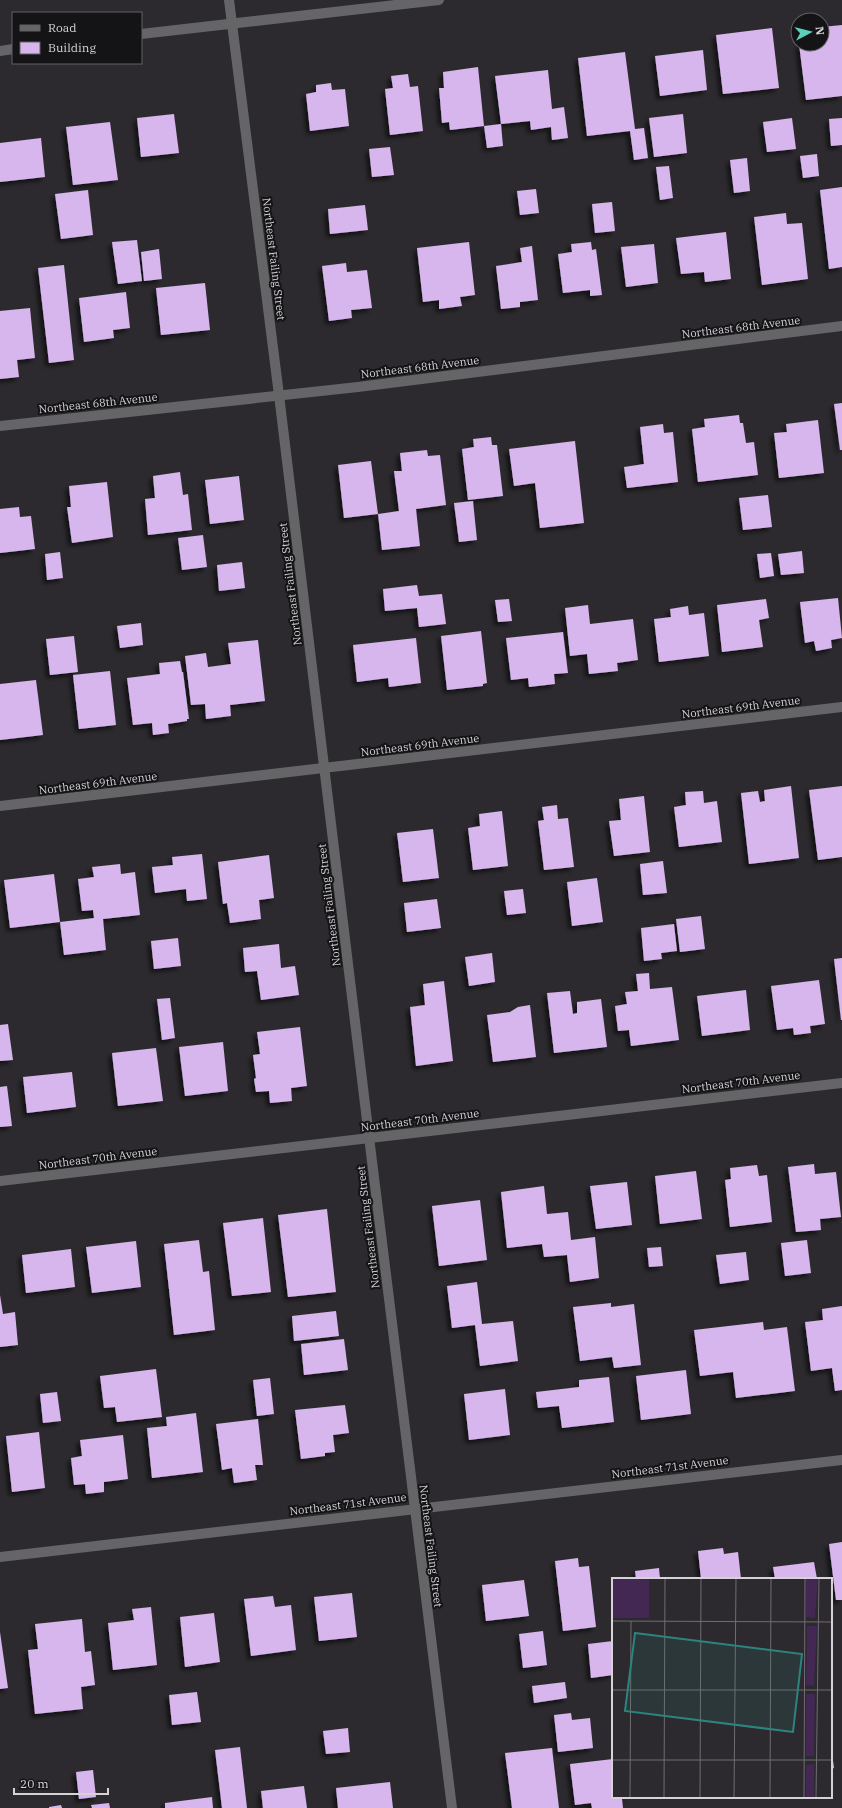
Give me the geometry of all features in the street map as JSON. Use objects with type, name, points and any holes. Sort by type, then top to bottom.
[{"type":"street","name":"Northeast Failing Street","points":[[228,0],[279,395],[414,1509],[452,1808]]},
{"type":"street","points":[[142,34],[439,0]]},
{"type":"street","points":[[0,51],[12,49]]},
{"type":"street","name":"Northeast 68th Avenue","points":[[0,426],[358,387],[842,326]]},
{"type":"street","name":"Northeast 69th Avenue","points":[[0,806],[325,769],[842,707]]},
{"type":"street","name":"Northeast 70th Avenue","points":[[0,1181],[842,1083]]},
{"type":"street","name":"Northeast 71st Avenue","points":[[0,1557],[842,1460]]},
{"type":"building","points":[[842,25],[842,96],[806,100],[800,52],[830,52],[830,26]]},
{"type":"building","points":[[772,28],[779,88],[723,94],[716,35]]},
{"type":"building","points":[[703,50],[707,90],[660,96],[655,56]]},
{"type":"building","points":[[625,52],[635,129],[644,128],[648,158],[634,160],[630,131],[587,136],[578,58]]},
{"type":"building","points":[[478,67],[484,126],[450,130],[449,122],[442,123],[439,88],[444,88],[443,72]]},
{"type":"building","points":[[548,70],[552,109],[564,107],[568,138],[552,140],[551,127],[531,130],[530,121],[501,124],[495,76]]},
{"type":"building","points":[[408,74],[410,87],[418,86],[423,131],[390,135],[385,89],[393,88],[391,76]]},
{"type":"building","points":[[331,83],[332,90],[345,89],[349,126],[310,131],[306,94],[316,92],[316,85]]},
{"type":"building","points":[[174,114],[179,153],[141,157],[137,118]]},
{"type":"building","points":[[683,114],[687,153],[654,157],[649,118]]},
{"type":"building","points":[[792,118],[796,149],[767,152],[763,122]]},
{"type":"building","points":[[842,118],[842,145],[831,146],[829,119]]},
{"type":"building","points":[[110,122],[118,180],[73,185],[66,127]]},
{"type":"building","points":[[501,124],[503,146],[487,148],[484,126]]},
{"type":"building","points":[[41,138],[45,177],[0,182],[0,143]]},
{"type":"building","points":[[390,147],[394,175],[372,177],[369,149]]},
{"type":"building","points":[[817,154],[819,176],[803,178],[800,156]]},
{"type":"building","points":[[747,158],[750,191],[734,193],[730,160]]},
{"type":"building","points":[[669,166],[673,198],[660,200],[656,167]]},
{"type":"building","points":[[842,187],[842,267],[829,269],[820,190]]},
{"type":"building","points":[[536,189],[539,213],[520,215],[517,191]]},
{"type":"building","points":[[88,190],[93,235],[61,239],[55,194]]},
{"type":"building","points":[[612,202],[615,231],[595,233],[592,204]]},
{"type":"building","points":[[365,205],[368,230],[330,234],[328,209]]},
{"type":"building","points":[[786,213],[787,224],[802,223],[808,279],[762,285],[754,217]]},
{"type":"building","points":[[726,232],[731,279],[705,282],[704,272],[681,274],[676,238]]},
{"type":"building","points":[[137,240],[142,281],[118,284],[112,242]]},
{"type":"building","points":[[469,242],[475,295],[460,297],[462,306],[439,309],[439,300],[423,302],[417,248]]},
{"type":"building","points":[[591,242],[592,250],[596,249],[602,295],[590,296],[590,290],[563,293],[558,254],[572,252],[571,244]]},
{"type":"building","points":[[654,244],[658,283],[626,287],[621,247]]},
{"type":"building","points":[[532,246],[538,300],[520,302],[520,307],[501,309],[496,266],[522,262],[520,248]]},
{"type":"building","points":[[159,249],[162,279],[144,281],[141,252]]},
{"type":"building","points":[[346,263],[347,272],[367,270],[372,308],[351,310],[352,318],[329,321],[322,266]]},
{"type":"building","points":[[64,265],[74,360],[49,363],[38,268]]},
{"type":"building","points":[[205,283],[210,330],[161,335],[156,288]]},
{"type":"building","points":[[126,292],[130,328],[113,330],[114,338],[84,342],[79,298]]},
{"type":"building","points":[[30,308],[35,358],[17,360],[19,377],[0,379],[0,311]]},
{"type":"building","points":[[842,403],[842,450],[840,450],[834,404]]},
{"type":"building","points":[[739,415],[740,423],[743,423],[746,443],[754,442],[758,475],[698,482],[692,429],[705,427],[704,419]]},
{"type":"building","points":[[818,420],[824,473],[779,478],[774,433],[787,432],[786,424]]},
{"type":"building","points":[[663,424],[664,433],[673,432],[678,482],[627,488],[624,467],[644,464],[640,427]]},
{"type":"building","points":[[491,437],[492,445],[497,445],[503,496],[468,500],[462,449],[474,447],[473,439]]},
{"type":"building","points":[[575,441],[584,523],[540,528],[535,483],[514,486],[509,449]]},
{"type":"building","points":[[427,450],[428,456],[440,455],[446,505],[416,509],[420,546],[382,550],[378,514],[399,511],[394,471],[402,471],[400,453]]},
{"type":"building","points":[[371,461],[378,514],[344,518],[338,465]]},
{"type":"building","points":[[180,472],[183,495],[188,494],[192,530],[148,535],[145,499],[155,498],[153,476]]},
{"type":"building","points":[[239,476],[244,520],[210,524],[205,480]]},
{"type":"building","points":[[107,482],[113,537],[72,543],[67,507],[71,507],[69,486]]},
{"type":"building","points":[[768,495],[772,527],[743,530],[739,498]]},
{"type":"building","points":[[473,501],[477,540],[459,542],[454,503]]},
{"type":"building","points":[[19,507],[20,517],[31,516],[35,549],[0,553],[0,509]]},
{"type":"building","points":[[203,535],[207,567],[182,570],[178,538]]},
{"type":"building","points":[[802,551],[804,573],[781,575],[778,554]]},
{"type":"building","points":[[60,552],[63,578],[47,580],[45,554]]},
{"type":"building","points":[[771,553],[774,576],[760,578],[757,554]]},
{"type":"building","points":[[242,562],[245,588],[219,591],[217,565]]},
{"type":"building","points":[[417,585],[419,596],[442,594],[446,624],[419,627],[417,608],[385,611],[383,589]]},
{"type":"building","points":[[838,598],[842,638],[831,640],[832,648],[816,651],[814,641],[805,643],[800,602]]},
{"type":"building","points":[[509,599],[512,621],[498,622],[495,600]]},
{"type":"building","points":[[766,599],[769,618],[759,620],[763,647],[722,652],[717,605]]},
{"type":"building","points":[[588,605],[590,624],[633,619],[638,660],[617,663],[618,671],[589,674],[587,654],[570,656],[565,608]]},
{"type":"building","points":[[688,606],[689,615],[704,613],[709,656],[659,662],[654,619],[671,617],[670,609]]},
{"type":"building","points":[[141,623],[143,645],[120,648],[117,626]]},
{"type":"building","points":[[481,631],[487,683],[483,684],[483,686],[447,690],[441,636]]},
{"type":"building","points":[[563,632],[568,673],[554,674],[555,684],[529,687],[528,678],[511,680],[506,638]]},
{"type":"building","points":[[74,636],[78,672],[50,675],[46,639]]},
{"type":"building","points":[[416,638],[421,683],[389,687],[388,678],[357,682],[353,645]]},
{"type":"building","points":[[258,640],[265,701],[230,705],[231,716],[206,719],[205,704],[191,705],[185,656],[206,653],[208,667],[231,664],[228,643]]},
{"type":"building","points":[[180,661],[183,672],[189,719],[187,719],[187,721],[168,724],[169,733],[153,735],[152,723],[133,725],[127,678],[160,674],[159,663]]},
{"type":"building","points":[[110,671],[116,725],[79,729],[73,675]]},
{"type":"building","points":[[36,680],[43,735],[0,740],[0,684]]},
{"type":"building","points":[[791,786],[799,858],[749,864],[741,793],[758,791],[760,802],[765,801],[764,790]]},
{"type":"building","points":[[842,786],[842,857],[818,860],[809,790]]},
{"type":"building","points":[[703,791],[704,803],[717,801],[722,842],[679,847],[674,807],[686,805],[685,792]]},
{"type":"building","points":[[644,796],[650,852],[614,856],[609,821],[621,820],[619,799]]},
{"type":"building","points":[[557,805],[558,819],[568,818],[574,867],[544,870],[538,821],[544,820],[542,807]]},
{"type":"building","points":[[502,811],[508,866],[473,870],[468,828],[480,826],[479,814]]},
{"type":"building","points":[[433,829],[439,878],[403,882],[397,833]]},
{"type":"building","points":[[202,854],[207,899],[187,901],[186,889],[155,893],[152,867],[173,865],[172,857]]},
{"type":"building","points":[[269,855],[274,898],[259,900],[261,919],[230,923],[227,903],[223,904],[218,862]]},
{"type":"building","points":[[663,861],[667,893],[643,895],[640,864]]},
{"type":"building","points":[[120,864],[121,874],[135,872],[140,915],[103,919],[106,950],[64,955],[60,922],[94,918],[93,910],[82,911],[78,879],[94,877],[92,867]]},
{"type":"building","points":[[54,874],[60,922],[10,928],[4,880]]},
{"type":"building","points":[[597,878],[603,922],[572,926],[567,882]]},
{"type":"building","points":[[523,889],[526,913],[507,915],[504,891]]},
{"type":"building","points":[[437,899],[441,928],[407,932],[404,903]]},
{"type":"building","points":[[701,916],[705,949],[680,952],[676,919]]},
{"type":"building","points":[[674,924],[677,951],[661,953],[662,959],[644,961],[641,928]]},
{"type":"building","points":[[178,938],[181,966],[154,969],[151,941]]},
{"type":"building","points":[[279,944],[281,968],[295,966],[299,995],[261,1000],[257,971],[245,972],[243,948]]},
{"type":"building","points":[[492,953],[495,982],[469,986],[465,957]]},
{"type":"building","points":[[842,958],[842,1020],[841,1020],[834,959]]},
{"type":"building","points":[[649,973],[650,989],[672,987],[679,1040],[631,1046],[629,1030],[618,1031],[615,1006],[627,1004],[625,992],[638,991],[636,974]]},
{"type":"building","points":[[819,980],[825,1024],[810,1026],[811,1033],[794,1035],[793,1028],[777,1030],[771,986]]},
{"type":"building","points":[[444,981],[453,1061],[416,1066],[410,1007],[425,1005],[423,984]]},
{"type":"building","points":[[746,990],[750,1030],[702,1036],[697,996]]},
{"type":"building","points":[[570,991],[573,1014],[577,1013],[577,1002],[601,999],[607,1047],[554,1053],[547,993]]},
{"type":"building","points":[[170,998],[175,1038],[162,1040],[157,999]]},
{"type":"building","points":[[530,1005],[536,1057],[493,1062],[487,1015],[510,1012],[518,1007]]},
{"type":"building","points":[[8,1024],[13,1060],[0,1061],[0,1025]]},
{"type":"building","points":[[300,1027],[307,1086],[291,1088],[292,1101],[270,1103],[269,1091],[256,1092],[253,1055],[260,1054],[257,1032]]},
{"type":"building","points":[[223,1042],[228,1091],[185,1096],[179,1047]]},
{"type":"building","points":[[156,1048],[163,1101],[118,1106],[112,1053]]},
{"type":"building","points":[[72,1072],[76,1107],[27,1113],[23,1077]]},
{"type":"building","points":[[7,1086],[12,1126],[0,1127],[0,1087]]},
{"type":"building","points":[[814,1164],[815,1174],[836,1172],[841,1217],[820,1219],[821,1230],[796,1232],[788,1167]]},
{"type":"building","points":[[757,1165],[759,1176],[767,1175],[772,1222],[730,1227],[725,1180],[731,1179],[730,1168]]},
{"type":"building","points":[[696,1171],[702,1219],[660,1224],[655,1176]]},
{"type":"building","points":[[627,1182],[632,1225],[596,1229],[590,1186]]},
{"type":"building","points":[[544,1186],[547,1214],[568,1212],[571,1240],[595,1237],[599,1278],[570,1282],[567,1255],[544,1257],[542,1244],[507,1248],[501,1192]]},
{"type":"building","points":[[480,1200],[487,1260],[439,1266],[432,1206]]},
{"type":"building","points":[[327,1209],[336,1292],[288,1297],[278,1215]]},
{"type":"building","points":[[263,1218],[271,1292],[232,1296],[223,1223]]},
{"type":"building","points":[[199,1240],[203,1272],[209,1271],[215,1330],[174,1335],[164,1244]]},
{"type":"building","points":[[807,1240],[811,1273],[785,1276],[781,1243]]},
{"type":"building","points":[[136,1241],[141,1287],[92,1293],[86,1247]]},
{"type":"building","points":[[661,1247],[663,1266],[649,1267],[647,1248]]},
{"type":"building","points":[[71,1249],[75,1287],[26,1293],[22,1255]]},
{"type":"building","points":[[746,1252],[749,1280],[720,1284],[716,1255]]},
{"type":"building","points":[[477,1282],[482,1324],[513,1321],[518,1361],[480,1366],[475,1325],[452,1328],[447,1286]]},
{"type":"building","points":[[0,1295],[3,1314],[15,1312],[18,1345],[0,1347]]},
{"type":"building","points":[[611,1303],[611,1307],[634,1304],[641,1365],[614,1368],[612,1357],[580,1361],[573,1307]]},
{"type":"building","points":[[842,1306],[842,1390],[835,1391],[832,1368],[811,1371],[805,1322],[823,1320],[822,1309]]},
{"type":"building","points":[[336,1311],[339,1336],[294,1341],[292,1316]]},
{"type":"building","points":[[763,1322],[764,1330],[787,1327],[795,1391],[736,1398],[733,1372],[700,1376],[694,1330]]},
{"type":"building","points":[[344,1339],[348,1370],[304,1375],[301,1344]]},
{"type":"building","points":[[156,1369],[162,1417],[117,1422],[115,1407],[104,1408],[100,1376]]},
{"type":"building","points":[[686,1370],[691,1414],[641,1420],[636,1376]]},
{"type":"building","points":[[609,1377],[614,1422],[562,1428],[559,1406],[538,1408],[536,1392],[579,1387],[579,1380]]},
{"type":"building","points":[[270,1378],[274,1414],[257,1416],[253,1380]]},
{"type":"building","points":[[505,1389],[510,1435],[469,1440],[464,1394]]},
{"type":"building","points":[[57,1392],[61,1421],[43,1423],[40,1394]]},
{"type":"building","points":[[345,1405],[349,1433],[333,1435],[335,1452],[325,1453],[325,1456],[301,1459],[295,1410]]},
{"type":"building","points":[[196,1413],[203,1472],[152,1478],[147,1428],[167,1426],[166,1417]]},
{"type":"building","points":[[258,1419],[263,1465],[255,1465],[257,1480],[234,1483],[232,1468],[222,1470],[216,1424]]},
{"type":"building","points":[[39,1432],[45,1488],[12,1492],[6,1436]]},
{"type":"building","points":[[123,1435],[128,1479],[104,1482],[104,1492],[86,1494],[85,1484],[74,1485],[71,1458],[82,1456],[80,1440]]},
{"type":"building","points":[[842,1542],[842,1600],[836,1600],[829,1544]]},
{"type":"building","points":[[723,1548],[724,1554],[738,1552],[741,1578],[701,1578],[698,1551]]},
{"type":"building","points":[[578,1558],[579,1567],[589,1566],[596,1627],[563,1631],[555,1561]]},
{"type":"building","points":[[814,1562],[817,1578],[775,1578],[773,1567]]},
{"type":"building","points":[[659,1568],[660,1578],[636,1578],[635,1571]]},
{"type":"building","points":[[524,1580],[529,1616],[486,1621],[482,1585]]},
{"type":"building","points":[[352,1593],[357,1637],[319,1641],[314,1597]]},
{"type":"building","points":[[273,1596],[275,1607],[291,1605],[296,1650],[251,1656],[244,1599]]},
{"type":"building","points":[[151,1607],[157,1665],[113,1670],[108,1623],[134,1620],[132,1609]]},
{"type":"building","points":[[214,1613],[220,1662],[185,1667],[180,1617]]},
{"type":"building","points":[[82,1619],[85,1652],[91,1651],[95,1685],[81,1687],[83,1709],[35,1714],[28,1650],[38,1649],[35,1624]]},
{"type":"building","points":[[543,1631],[547,1665],[523,1668],[519,1634]]},
{"type":"building","points":[[0,1632],[8,1688],[0,1689]]},
{"type":"building","points":[[612,1641],[612,1675],[591,1678],[588,1644]]},
{"type":"building","points":[[565,1682],[567,1698],[534,1703],[532,1686]]},
{"type":"building","points":[[197,1692],[201,1722],[172,1725],[169,1695]]},
{"type":"building","points":[[571,1713],[572,1720],[590,1718],[593,1748],[558,1752],[554,1715]]},
{"type":"building","points":[[348,1728],[350,1752],[326,1754],[323,1731]]},
{"type":"building","points":[[240,1747],[247,1808],[222,1808],[215,1750]]},
{"type":"building","points":[[552,1748],[559,1808],[512,1808],[505,1753]]},
{"type":"building","points":[[832,1753],[834,1768],[832,1769]]},
{"type":"building","points":[[612,1759],[612,1798],[633,1798],[622,1799],[623,1808],[592,1808],[591,1803],[575,1805],[570,1764]]},
{"type":"building","points":[[93,1770],[96,1797],[79,1799],[76,1772]]},
{"type":"building","points":[[390,1782],[393,1808],[338,1808],[336,1788]]},
{"type":"building","points":[[304,1786],[307,1808],[263,1808],[261,1791]]},
{"type":"building","points":[[212,1797],[213,1808],[165,1808],[165,1803]]},
{"type":"building","points":[[109,1803],[110,1808],[92,1808],[91,1805]]},
{"type":"building","points":[[61,1805],[62,1808],[49,1808],[49,1807]]}]
